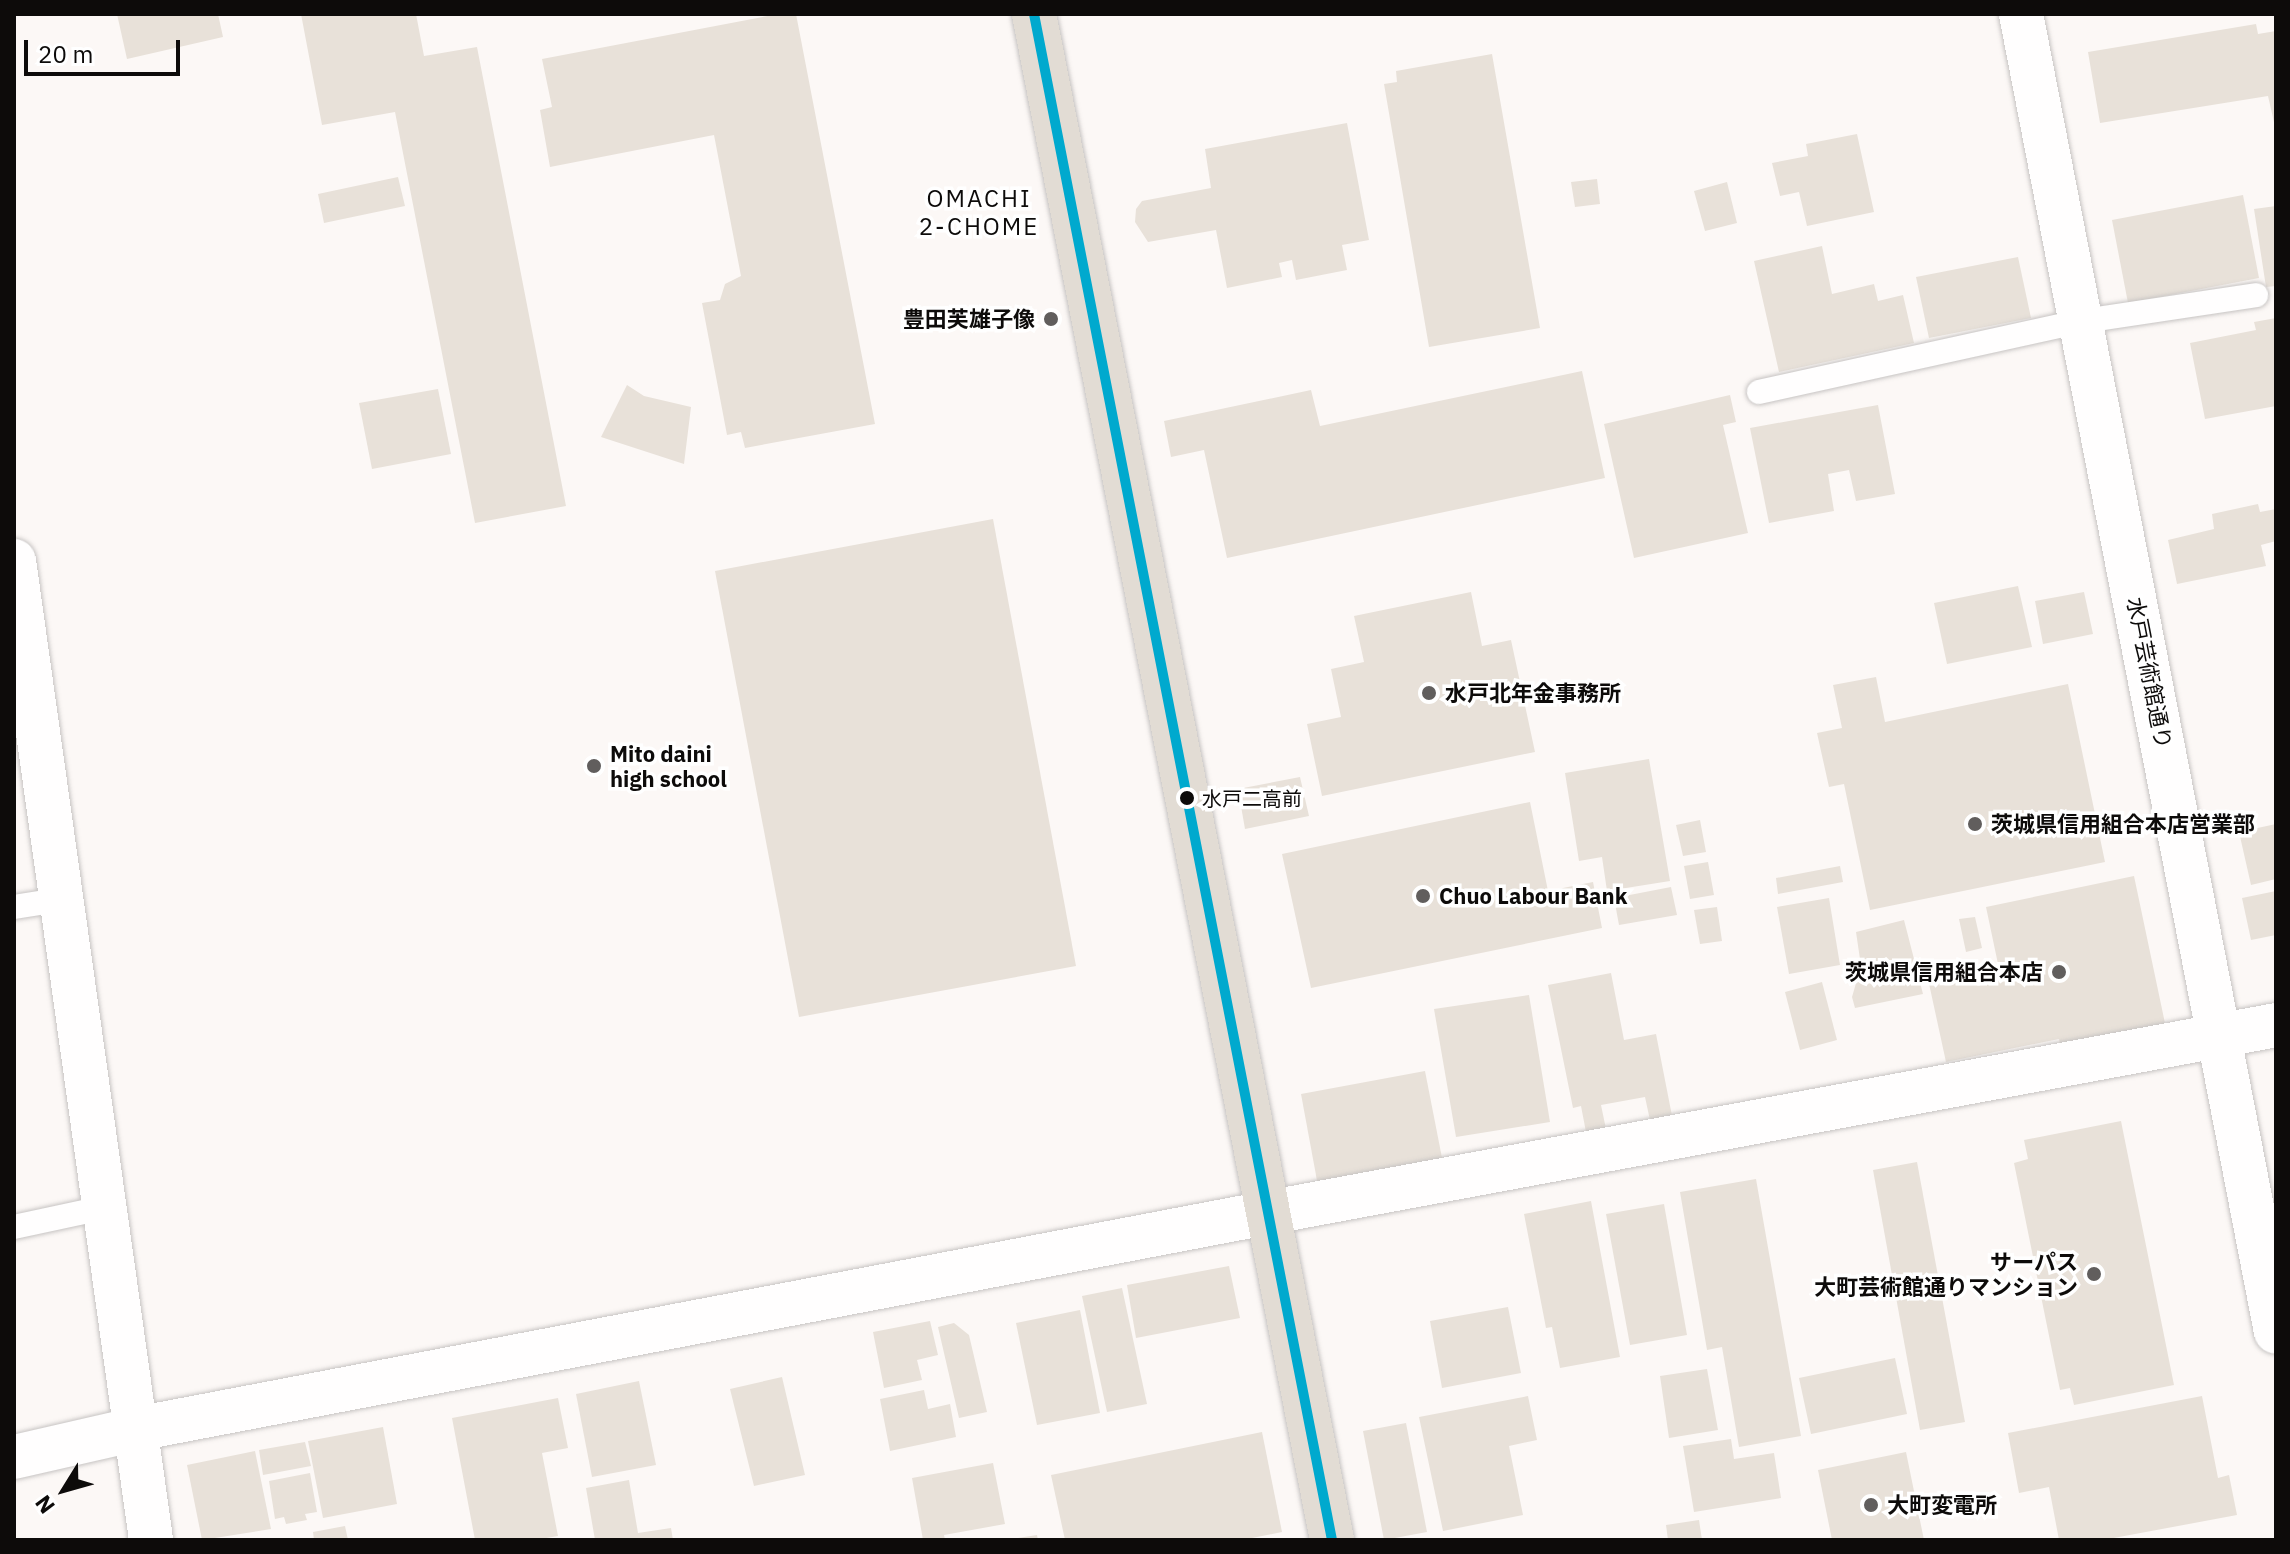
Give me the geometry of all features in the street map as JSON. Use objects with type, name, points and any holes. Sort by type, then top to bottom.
[{"type":"highway","points":[[1034,14],[1332,1540]]},
{"type":"street","name":"水戸芸術館通り","points":[[2021,14],[2065,246],[2083,321],[2276,1332]]},
{"type":"street","points":[[14,561],[20,642],[64,899],[151,1540]]},
{"type":"street","points":[[14,1457],[136,1429],[1266,1213],[2276,1025]]},
{"type":"lane","points":[[1759,392],[2083,321],[2256,295]]},
{"type":"lane","points":[[14,907],[64,899]]},
{"type":"lane","points":[[14,1227],[107,1207]]},
{"type":"building","points":[[117,14],[218,14],[223,37],[127,59]]},
{"type":"building","points":[[301,14],[416,14],[424,56],[477,47],[566,506],[475,523],[395,112],[322,125]]},
{"type":"building","points":[[778,14],[796,14],[875,424],[745,448],[741,432],[727,435],[702,303],[720,300],[725,284],[741,276],[714,135],[550,167],[540,110],[552,107],[542,59]]},
{"type":"building","points":[[2256,24],[2258,34],[2276,31],[2276,131],[2268,96],[2100,123],[2088,52]]},
{"type":"building","points":[[1492,54],[1540,328],[1429,347],[1384,84],[1397,82],[1396,71]]},
{"type":"building","points":[[1347,123],[1369,240],[1342,245],[1347,270],[1296,280],[1292,260],[1279,263],[1282,277],[1227,288],[1216,230],[1148,242],[1135,222],[1136,209],[1142,201],[1211,188],[1205,149]]},
{"type":"building","points":[[1857,134],[1874,212],[1807,226],[1799,192],[1780,196],[1772,163],[1808,156],[1806,144]]},
{"type":"building","points":[[398,177],[405,206],[324,223],[318,194]]},
{"type":"building","points":[[1597,179],[1600,204],[1575,207],[1571,182]]},
{"type":"building","points":[[1727,182],[1737,223],[1705,231],[1694,191]]},
{"type":"building","points":[[2243,195],[2259,278],[2128,303],[2112,220]]},
{"type":"building","points":[[2276,206],[2276,286],[2266,287],[2254,209]]},
{"type":"building","points":[[1822,246],[1832,294],[1874,284],[1878,301],[1903,295],[1914,343],[1779,372],[1754,261]]},
{"type":"building","points":[[2018,257],[2031,318],[1929,338],[1916,277]]},
{"type":"building","points":[[2276,318],[2276,406],[2205,419],[2190,343],[2256,330],[2254,322]]},
{"type":"building","points":[[1582,371],[1605,478],[1227,558],[1204,450],[1171,457],[1164,421],[1311,390],[1320,426]]},
{"type":"building","points":[[627,385],[644,396],[691,407],[684,464],[601,437]]},
{"type":"building","points":[[438,389],[451,454],[372,469],[359,403]]},
{"type":"building","points":[[1730,395],[1736,422],[1723,425],[1748,533],[1634,558],[1604,424]]},
{"type":"building","points":[[1878,405],[1895,494],[1856,501],[1849,470],[1828,474],[1834,511],[1769,523],[1750,428]]},
{"type":"building","points":[[2258,504],[2260,512],[2276,509],[2276,541],[2261,545],[2266,566],[2177,584],[2168,540],[2214,529],[2212,514]]},
{"type":"building","points":[[993,519],[1076,966],[799,1017],[715,571]]},
{"type":"building","points":[[2018,586],[2032,647],[1947,664],[1934,603]]},
{"type":"building","name":"水戸北年金事務所","points":[[1471,592],[1482,646],[1511,640],[1535,752],[1322,796],[1307,724],[1341,717],[1331,669],[1364,662],[1354,616]]},
{"type":"building","points":[[2084,592],[2093,634],[2043,644],[2035,601]]},
{"type":"building","name":"茨城県信用組合本店営業部","points":[[1876,677],[1885,722],[2068,684],[2105,862],[1870,910],[1844,784],[1829,787],[1817,733],[1842,728],[1833,685]]},
{"type":"building","points":[[1649,759],[1670,881],[1607,891],[1602,857],[1579,861],[1565,773]]},
{"type":"building","points":[[1300,777],[1309,816],[1245,829],[1238,789]]},
{"type":"building","points":[[1530,802],[1548,891],[1593,882],[1602,928],[1311,988],[1282,854]]},
{"type":"building","points":[[1700,820],[1706,852],[1683,856],[1676,825]]},
{"type":"building","points":[[2276,824],[2276,879],[2251,885],[2239,832]]},
{"type":"building","points":[[1708,862],[1714,895],[1690,899],[1684,866]]},
{"type":"building","points":[[1840,866],[1843,882],[1778,894],[1776,878]]},
{"type":"building","name":"茨城県信用組合本店","points":[[2134,876],[2166,1028],[2061,1050],[2059,1039],[1946,1062],[1928,979],[1998,964],[1986,907]]},
{"type":"building","points":[[1671,887],[1677,915],[1619,925],[1614,898]]},
{"type":"building","points":[[2276,891],[2276,935],[2251,940],[2242,898]]},
{"type":"building","points":[[1829,898],[1840,965],[1789,974],[1777,907]]},
{"type":"building","points":[[1717,907],[1722,941],[1700,944],[1694,910]]},
{"type":"building","points":[[1975,917],[1982,948],[1966,952],[1959,919]]},
{"type":"building","points":[[1904,920],[1923,994],[1855,1008],[1852,997],[1861,966],[1856,932]]},
{"type":"building","points":[[1611,973],[1624,1040],[1656,1034],[1673,1121],[1651,1125],[1645,1097],[1601,1105],[1606,1129],[1586,1132],[1581,1106],[1573,1108],[1548,985]]},
{"type":"building","points":[[1822,982],[1837,1040],[1800,1050],[1785,992]]},
{"type":"building","points":[[1529,995],[1550,1122],[1456,1137],[1434,1009]]},
{"type":"building","points":[[1425,1071],[1443,1163],[1318,1186],[1301,1094]]},
{"type":"building","name":"サーパス 大町芸術館通りマンション","points":[[2121,1121],[2174,1385],[2074,1405],[2070,1388],[2060,1390],[2014,1163],[2028,1159],[2024,1140]]},
{"type":"building","points":[[1917,1162],[1965,1422],[1920,1430],[1873,1170]]},
{"type":"building","points":[[1756,1179],[1801,1436],[1739,1447],[1722,1347],[1707,1350],[1680,1192]]},
{"type":"building","points":[[1591,1201],[1620,1357],[1560,1368],[1552,1327],[1546,1328],[1524,1214]]},
{"type":"building","points":[[1664,1204],[1687,1335],[1630,1345],[1606,1214]]},
{"type":"building","points":[[1229,1266],[1240,1318],[1136,1338],[1127,1285]]},
{"type":"building","points":[[1122,1288],[1147,1404],[1107,1412],[1082,1296]]},
{"type":"building","points":[[1508,1307],[1521,1373],[1442,1388],[1430,1321]]},
{"type":"building","points":[[1080,1310],[1100,1413],[1037,1425],[1016,1323]]},
{"type":"building","points":[[930,1321],[938,1355],[917,1360],[922,1380],[884,1388],[873,1332]]},
{"type":"building","points":[[954,1323],[969,1335],[987,1412],[959,1418],[938,1327]]},
{"type":"building","points":[[1895,1358],[1907,1414],[1811,1434],[1799,1378]]},
{"type":"building","points":[[1707,1369],[1718,1430],[1669,1438],[1660,1376]]},
{"type":"building","points":[[782,1377],[805,1475],[754,1486],[730,1389]]},
{"type":"building","points":[[639,1381],[656,1465],[592,1477],[576,1394]]},
{"type":"building","points":[[924,1390],[928,1409],[950,1404],[956,1437],[890,1451],[880,1399]]},
{"type":"building","points":[[1528,1396],[1537,1440],[1509,1446],[1523,1515],[1443,1531],[1419,1417]]},
{"type":"building","points":[[2202,1396],[2218,1478],[2229,1475],[2237,1515],[2103,1540],[2059,1540],[2049,1487],[2019,1493],[2008,1433]]},
{"type":"building","points":[[558,1398],[568,1448],[542,1453],[558,1536],[535,1540],[475,1540],[452,1418]]},
{"type":"building","points":[[1406,1423],[1427,1532],[1384,1540],[1363,1431]]},
{"type":"building","points":[[383,1427],[397,1504],[323,1518],[308,1441]]},
{"type":"building","points":[[1262,1432],[1282,1532],[1242,1540],[1065,1540],[1051,1475]]},
{"type":"building","points":[[1731,1439],[1734,1459],[1774,1453],[1781,1498],[1694,1512],[1683,1446]]},
{"type":"building","points":[[305,1442],[311,1466],[263,1475],[259,1450]]},
{"type":"building","points":[[255,1451],[271,1529],[202,1540],[187,1465]]},
{"type":"building","name":"大町変電所","points":[[1906,1452],[1924,1540],[1832,1540],[1818,1470]]},
{"type":"building","points":[[993,1463],[1005,1524],[944,1535],[945,1540],[923,1540],[912,1478]]},
{"type":"building","points":[[310,1473],[317,1512],[305,1514],[307,1520],[286,1524],[284,1517],[275,1519],[269,1481]]},
{"type":"building","points":[[629,1480],[638,1533],[671,1528],[673,1540],[595,1540],[586,1488]]},
{"type":"building","points":[[1699,1520],[1702,1540],[1668,1540],[1666,1525]]},
{"type":"building","points":[[345,1526],[348,1540],[314,1540],[313,1532]]},
{"type":"building","points":[[1037,1535],[1038,1540],[1018,1540],[1018,1538]]},
{"type":"transit line","points":[[1034,14],[1332,1540]]},
{"type":"place","name":"豊田芙雄子像","points":[[1051,319]]},
{"type":"place","name":"水戸北年金事務所","points":[[1429,693]]},
{"type":"place","name":"Mito daini high school","points":[[594,766]]},
{"type":"place","name":"水戸二高前","points":[[1187,798]]},
{"type":"place","name":"茨城県信用組合本店営業部","points":[[1975,824]]},
{"type":"place","name":"Chuo Labour Bank","points":[[1423,896]]},
{"type":"place","name":"茨城県信用組合本店","points":[[2059,972]]},
{"type":"place","name":"サーパス 大町芸術館通りマンション","points":[[2094,1274]]},
{"type":"place","name":"大町変電所","points":[[1871,1505]]},
{"type":"district","name":"OMACHI 2-CHOME","points":[[979,213]]}]
